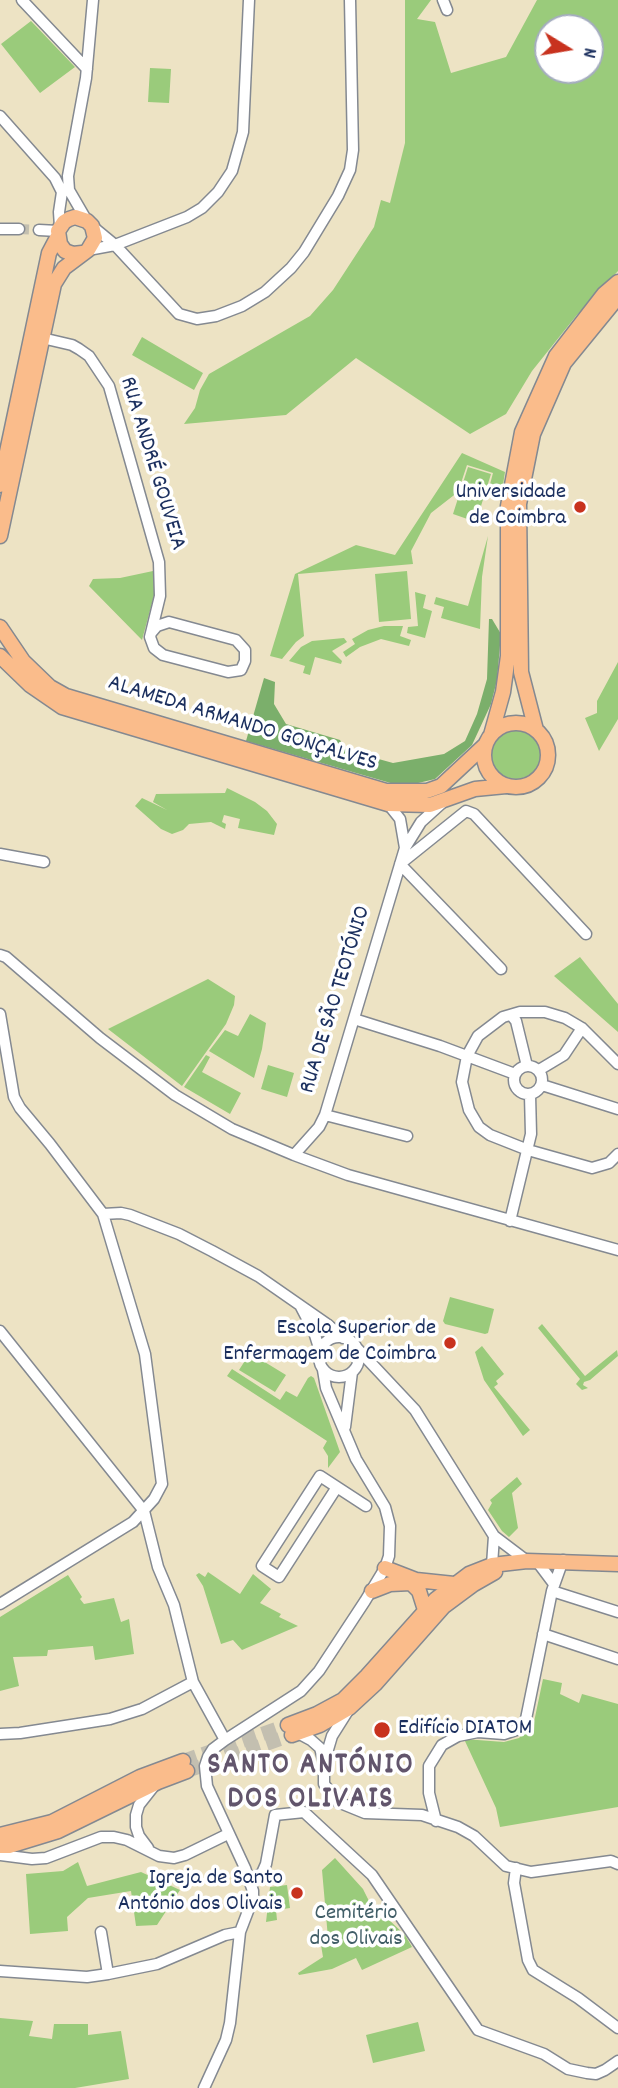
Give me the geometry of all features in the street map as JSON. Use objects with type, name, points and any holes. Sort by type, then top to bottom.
[{"type":"main road","points":[[0,485],[50,253],[64,222],[75,217],[90,223],[94,238],[85,252],[64,268],[54,284],[0,536]]},
{"type":"main road","points":[[58,232],[60,244],[65,251],[73,254],[85,252]]},
{"type":"main road","points":[[488,740],[508,724],[527,725],[536,730],[548,750],[544,770],[529,785],[506,786],[490,774],[485,765],[488,740],[503,692],[508,656],[508,506],[522,432],[556,356],[604,294],[618,282]]},
{"type":"main road","points":[[536,730],[521,672],[519,504],[533,434],[564,363],[618,297]]},
{"type":"main road","name":"ALAMEDA ARMANDO GONÇALVES","points":[[0,627],[16,652],[38,676],[66,696],[386,791],[427,791],[441,786],[488,740]]},
{"type":"main road","name":"ALAMEDA ARMANDO GONÇALVES","points":[[0,656],[44,697],[62,708],[388,804],[415,806],[443,802],[475,789],[506,786]]},
{"type":"main road","points":[[293,1731],[343,1700],[425,1611],[454,1584],[492,1564],[563,1560],[618,1563]]},
{"type":"main road","points":[[293,1731],[320,1725],[349,1708],[375,1684],[443,1607],[508,1564]]},
{"type":"main road","points":[[385,1568],[416,1580],[454,1584]]},
{"type":"main road","points":[[372,1591],[390,1584],[411,1583],[419,1591],[425,1611]]},
{"type":"main road","points":[[0,1835],[52,1822],[140,1777],[185,1766],[58,1831],[9,1846],[0,1846]]},
{"type":"street","points":[[22,0],[87,69]]},
{"type":"street","points":[[39,230],[58,232],[59,212],[66,191],[87,69],[93,0]]},
{"type":"street","points":[[85,252],[115,245],[187,217],[202,208],[218,192],[232,171],[243,132],[249,0]]},
{"type":"street","points":[[0,117],[48,169],[90,223],[115,245],[180,314],[197,319],[216,316],[242,306],[265,292],[290,268],[316,233],[350,170],[353,150],[349,0]]},
{"type":"street","points":[[0,229],[19,229]]},
{"type":"street","name":"RUA ANDRÉ GOUVEIA","points":[[42,338],[72,345],[89,356],[109,386],[159,562],[160,596],[151,633]]},
{"type":"street","name":"RUA ANDRÉ GOUVEIA","points":[[160,596],[165,611],[176,623]]},
{"type":"street","points":[[163,623],[176,623],[236,640],[245,650],[245,661],[241,670],[228,672],[163,655],[154,648],[151,633],[163,623]]},
{"type":"street","name":"RUA DE SÃO TEOTÓNIO","points":[[294,1156],[319,1127],[325,1115],[405,848],[421,822],[443,802]]},
{"type":"street","points":[[388,804],[400,819],[405,848]]},
{"type":"street","points":[[500,969],[400,864],[466,811],[474,814],[586,934]]},
{"type":"street","points":[[5,855],[44,862]]},
{"type":"street","points":[[0,955],[6,957],[67,1011],[175,1095],[232,1129],[294,1156],[348,1175],[618,1250]]},
{"type":"street","points":[[618,1064],[582,1028],[565,1018],[545,1012],[520,1012],[490,1025],[478,1036],[467,1056],[462,1082],[469,1110],[479,1127],[490,1135],[528,1150],[592,1168],[609,1163],[618,1154]]},
{"type":"street","points":[[0,1014],[14,1097],[103,1214],[145,1353],[162,1484],[154,1499],[132,1522],[0,1604]]},
{"type":"street","points":[[511,1015],[516,1021],[527,1066]]},
{"type":"street","points":[[354,1019],[515,1073]]},
{"type":"street","points":[[539,1070],[564,1055],[582,1028]]},
{"type":"street","points":[[527,1066],[539,1070],[542,1085],[535,1093],[524,1094],[515,1086],[515,1073],[520,1068],[527,1066]]},
{"type":"street","points":[[542,1085],[618,1109]]},
{"type":"street","points":[[510,1221],[528,1150],[532,1112],[530,1095]]},
{"type":"street","points":[[325,1115],[407,1136]]},
{"type":"street","points":[[103,1214],[121,1213],[179,1234],[258,1276],[354,1345],[415,1410],[494,1536],[532,1561],[553,1588],[618,1612]]},
{"type":"street","points":[[204,2088],[219,2058],[230,2023],[240,1933],[253,1898],[245,1868],[207,1786],[205,1766],[213,1749],[301,1691],[318,1671],[372,1591],[389,1556],[390,1540],[385,1507],[356,1459],[326,1388],[320,1350],[300,1305]]},
{"type":"street","points":[[0,1331],[144,1511],[158,1567],[174,1605],[193,1682],[225,1740]]},
{"type":"street","points":[[320,1350],[332,1339],[343,1338]]},
{"type":"street","points":[[345,1430],[354,1369],[359,1355],[354,1345]]},
{"type":"street","points":[[323,1370],[334,1377],[347,1376],[354,1369]]},
{"type":"street","points":[[354,1369],[381,1372]]},
{"type":"street","points":[[337,1487],[279,1577],[261,1566],[320,1476],[337,1487],[366,1506]]},
{"type":"street","points":[[492,1564],[494,1536]]},
{"type":"street","points":[[436,1821],[429,1793],[429,1766],[442,1745],[458,1736],[478,1732],[504,1734],[519,1729],[526,1719],[553,1588],[563,1560]]},
{"type":"street","points":[[543,1634],[618,1659]]},
{"type":"street","points":[[0,1734],[110,1719],[142,1709],[193,1682]]},
{"type":"street","points":[[324,1763],[332,1736],[349,1708]]},
{"type":"street","points":[[293,1731],[312,1740],[320,1748],[324,1763],[324,1784],[338,1802],[365,1814],[422,1815],[458,1827],[474,1836],[506,1866],[531,1872],[611,1861],[618,1864]]},
{"type":"street","points":[[153,1853],[139,1836],[136,1815],[139,1805],[158,1782]]},
{"type":"street","points":[[250,1881],[262,1873],[266,1864],[275,1815],[304,1812],[372,1875],[478,2030],[544,2054],[568,2069],[596,2074],[618,2061]]},
{"type":"street","points":[[0,1856],[46,1858],[101,1837],[114,1836],[166,1857],[185,1855],[228,1834]]},
{"type":"street","points":[[516,1868],[514,1883],[528,1960],[533,1970],[578,1998],[618,2028]]},
{"type":"street","points":[[101,1931],[108,1974]]},
{"type":"street","points":[[0,1971],[87,1977],[108,1974],[157,1964],[225,1935],[240,1933]]},
{"type":"green space","points":[[405,0],[431,0],[417,19],[435,22],[451,73],[506,57],[537,0],[618,0],[618,271],[576,316],[532,371],[506,414],[470,434],[356,358],[286,415],[184,424],[195,408],[200,390],[209,374],[310,316],[333,290],[374,227],[381,200],[390,203],[405,143]]},
{"type":"green space","points":[[31,21],[75,67],[40,93],[1,44]]},
{"type":"green space","points":[[150,68],[171,69],[169,103],[148,102]]},
{"type":"green space","points":[[142,337],[203,373],[194,390],[132,355]]},
{"type":"green space","points":[[462,453],[505,472],[502,491],[489,488],[493,473],[467,465],[458,492],[431,513],[411,551],[413,564],[298,574],[304,636],[282,659],[270,656],[295,574],[356,545],[395,555]]},
{"type":"green space","points":[[468,467],[491,474],[476,522],[453,514]]},
{"type":"green space","points":[[488,536],[482,577],[480,629],[441,618],[444,607],[434,604],[436,597],[468,606]]},
{"type":"green space","points":[[153,571],[155,592],[142,640],[89,586],[93,579],[120,578]]},
{"type":"green space","points":[[407,571],[411,619],[379,622],[375,574]]},
{"type":"green space","points":[[415,592],[426,595],[423,608],[432,611],[425,638],[407,633],[408,627],[418,626]]},
{"type":"green space","points":[[489,619],[492,619],[501,634],[497,680],[491,704],[472,745],[435,779],[414,784],[394,784],[246,741],[264,678],[275,682],[274,704],[286,724],[340,740],[346,750],[393,763],[444,754],[465,741],[477,714],[487,679]]},
{"type":"green space","points":[[384,626],[403,626],[400,636],[411,640],[409,646],[381,639],[360,647],[346,657],[343,652],[355,644],[352,639],[368,630]]},
{"type":"green space","points":[[344,638],[347,642],[332,651],[342,661],[341,664],[315,657],[310,675],[303,673],[305,666],[289,661],[301,647],[312,641]]},
{"type":"green space","points":[[618,662],[618,719],[599,751],[585,718],[597,713],[597,701]]},
{"type":"green space","points":[[516,729],[534,736],[541,754],[534,772],[516,779],[498,772],[491,754],[498,736]]},
{"type":"green space","points":[[227,788],[267,811],[277,824],[274,835],[238,828],[240,819],[224,815],[222,822],[226,824],[225,829],[211,822],[189,824],[183,830],[172,834],[161,829],[135,806],[142,798],[167,810],[153,802],[156,794],[225,793]]},
{"type":"green space","points":[[580,957],[618,1004],[618,1032],[554,976]]},
{"type":"green space","points":[[208,979],[235,996],[234,1005],[226,1024],[182,1086],[108,1029]]},
{"type":"green space","points":[[250,1014],[266,1023],[254,1078],[209,1051],[225,1030],[238,1036]]},
{"type":"green space","points":[[206,1055],[210,1057],[202,1072],[241,1093],[230,1114],[184,1087]]},
{"type":"green space","points":[[268,1065],[294,1073],[287,1097],[261,1089]]},
{"type":"green space","points":[[450,1297],[494,1309],[488,1333],[445,1324],[443,1321]]},
{"type":"green space","points":[[542,1324],[585,1376],[617,1350],[618,1356],[584,1382],[583,1385],[588,1388],[582,1390],[576,1384],[580,1379],[538,1328]]},
{"type":"green space","points":[[482,1346],[504,1374],[494,1387],[530,1430],[523,1436],[484,1380],[475,1352]]},
{"type":"green space","points":[[250,1353],[286,1375],[275,1392],[239,1370]]},
{"type":"green space","points":[[232,1369],[280,1400],[286,1391],[297,1397],[308,1378],[314,1378],[340,1452],[328,1468],[328,1456],[323,1448],[327,1441],[227,1376]]},
{"type":"green space","points":[[517,1477],[522,1484],[512,1493],[518,1528],[509,1537],[488,1510],[492,1503],[490,1500]]},
{"type":"green space","points":[[208,1572],[240,1594],[253,1574],[271,1589],[260,1603],[281,1614],[279,1617],[298,1626],[242,1650],[233,1640],[221,1644],[203,1586],[196,1575],[199,1573],[205,1577]]},
{"type":"green space","points":[[68,1575],[84,1604],[114,1598],[121,1622],[129,1619],[134,1654],[95,1660],[93,1646],[48,1650],[47,1656],[13,1657],[19,1686],[0,1691],[0,1617]]},
{"type":"green space","points":[[543,1679],[562,1683],[560,1694],[579,1703],[582,1694],[618,1704],[618,1807],[500,1827],[496,1808],[464,1739],[504,1742],[519,1738],[534,1722]]},
{"type":"green space","name":"Cemitério dos Olivais","points":[[335,1858],[363,1889],[369,1901],[405,1935],[412,1947],[362,1970],[356,1958],[332,1969],[299,1975],[298,1973],[323,1957],[320,1939],[328,1938],[322,1870]]},
{"type":"green space","points":[[78,1862],[87,1886],[141,1872],[180,1890],[157,1925],[136,1926],[131,1891],[88,1898],[67,1917],[68,1931],[30,1934],[26,1874],[63,1871]]},
{"type":"green space","points":[[287,1885],[290,1908],[276,1910],[277,1920],[266,1922],[270,1887]]},
{"type":"green space","points":[[0,2018],[33,2021],[29,2036],[52,2039],[54,2024],[88,2024],[88,2035],[121,2031],[129,2079],[75,2088],[0,2088]]},
{"type":"green space","points":[[418,2022],[425,2051],[373,2063],[366,2035]]},
{"type":"tunnel","points":[[19,229],[39,230]]},
{"type":"tunnel","points":[[183,1761],[288,1725]]},
{"type":"tunnel","points":[[187,1771],[292,1735]]},
{"type":"place","name":"Universidade de Coimbra","points":[[580,507]]},
{"type":"place","name":"Escola Superior de Enfermagem de Coimbra","points":[[450,1343]]},
{"type":"place","name":"Edifício DIATOM","points":[[382,1730]]},
{"type":"place","name":"Igreja de Santo António dos Olivais","points":[[297,1893]]},
{"type":"district","name":"SANTO ANTÓNIO DOS OLIVAIS","points":[[311,1785]]}]
